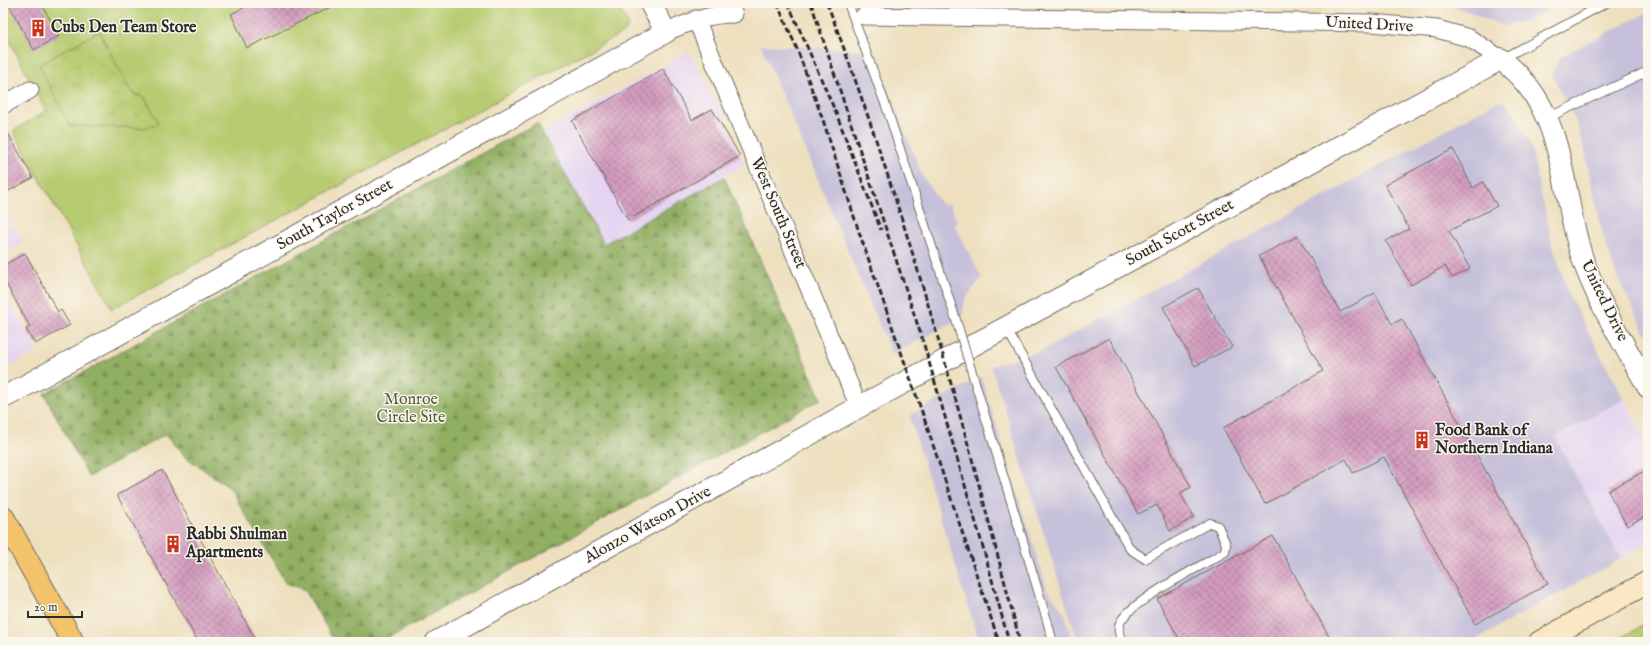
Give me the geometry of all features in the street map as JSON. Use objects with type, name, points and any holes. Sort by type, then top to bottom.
[{"type":"main road","points":[[3,517],[74,642]]},
{"type":"main road","points":[[1540,642],[1648,582]]},
{"type":"street","points":[[650,3],[666,32],[696,19],[718,14],[734,14]]},
{"type":"street","name":"United Drive","points":[[864,16],[1372,23],[1437,29],[1469,38],[1501,59],[1522,79],[1535,96],[1547,118],[1558,147],[1583,259],[1596,292],[1648,387]]},
{"type":"street","name":"West South Street","points":[[696,19],[859,407]]},
{"type":"street","name":"South Taylor Street","points":[[3,398],[666,32]]},
{"type":"street","name":"South Scott Street","points":[[859,407],[1501,59]]},
{"type":"street","points":[[3,105],[30,90]]},
{"type":"street","name":"Alonzo Watson Drive","points":[[436,642],[859,407]]},
{"type":"lane","points":[[848,3],[886,106],[956,320],[1053,642]]},
{"type":"lane","points":[[1501,59],[1606,3]]},
{"type":"lane","points":[[1547,118],[1648,71]]},
{"type":"lane","points":[[1006,328],[1130,549],[1145,558],[1210,523],[1218,526],[1226,544],[1225,552],[1172,582],[1136,606],[1120,622],[1119,636],[1122,642]]},
{"type":"shaded area","points":[[1420,3],[1560,3],[1526,21],[1502,26],[1455,6]]},
{"type":"shaded area","points":[[1648,12],[1648,333],[1646,334],[1619,281],[1603,236],[1584,148],[1576,122],[1552,74],[1560,57]]},
{"type":"shaded area","points":[[761,45],[873,51],[923,177],[942,205],[949,203],[957,220],[955,226],[982,278],[965,299],[962,317],[892,355]]},
{"type":"shaded area","points":[[689,52],[720,107],[744,165],[604,244],[542,132]]},
{"type":"shaded area","points":[[1498,101],[1505,102],[1515,114],[1531,146],[1552,243],[1569,295],[1624,399],[1555,437],[1621,559],[1471,642],[1078,642],[991,366],[1041,351]]},
{"type":"shaded area","points":[[3,207],[23,243],[3,254]]},
{"type":"shaded area","points":[[3,290],[37,351],[3,370]]},
{"type":"shaded area","points":[[981,377],[1047,589],[1065,614],[1073,642],[979,642],[910,418],[913,413]]},
{"type":"shaded area","points":[[1624,399],[1648,445],[1648,542],[1621,559],[1555,437]]},
{"type":"green space","points":[[3,3],[616,3],[628,24],[626,31],[112,309],[13,131],[46,111],[3,28]]},
{"type":"green space","points":[[99,31],[131,92],[145,98],[159,123],[145,128],[70,126],[39,65]]},
{"type":"green space","name":"Monroe Circle Site","points":[[537,123],[604,244],[724,177],[821,399],[381,642],[335,642],[305,590],[286,583],[230,488],[184,456],[166,434],[89,477],[44,394]]},
{"type":"green space","points":[[1648,623],[1648,642],[1612,642]]},
{"type":"building","name":"Cubs Den Team Store","points":[[8,3],[41,3],[59,36],[34,50]]},
{"type":"building","points":[[253,3],[339,3],[247,48],[231,14]]},
{"type":"building","points":[[663,69],[692,120],[712,109],[740,156],[628,220],[572,121]]},
{"type":"building","points":[[3,124],[33,178],[3,194]]},
{"type":"building","points":[[1453,149],[1473,188],[1483,182],[1497,206],[1449,231],[1470,269],[1452,278],[1445,266],[1411,285],[1386,241],[1409,229],[1385,185]]},
{"type":"building","points":[[1298,236],[1340,312],[1375,293],[1392,324],[1402,319],[1548,584],[1475,624],[1384,457],[1353,473],[1346,459],[1265,504],[1223,428],[1323,371],[1259,256]]},
{"type":"building","points":[[25,253],[58,312],[61,310],[70,325],[35,344],[26,329],[30,327],[3,278],[3,266]]},
{"type":"building","points":[[1198,288],[1232,347],[1195,366],[1163,307]]},
{"type":"building","points":[[1109,338],[1191,487],[1180,493],[1194,517],[1170,531],[1157,505],[1138,514],[1056,367]]},
{"type":"building","points":[[1648,469],[1648,515],[1627,526],[1608,491]]},
{"type":"building","name":"Rabbi Shulman Apartments","points":[[162,470],[257,642],[198,642],[117,495]]},
{"type":"building","points":[[1273,536],[1332,642],[1181,642],[1157,599]]},
{"type":"railway","points":[[777,3],[797,49],[823,120],[860,235],[921,409],[999,642]]},
{"type":"railway","points":[[788,3],[836,113],[881,230]]},
{"type":"railway","points":[[811,3],[922,338],[1009,642]]},
{"type":"railway","points":[[827,3],[856,81],[908,240],[956,400],[1020,642]]},
{"type":"place","name":"Cubs Den Team Store","points":[[38,28]]},
{"type":"place","name":"Food Bank of Northern Indiana","points":[[1422,440]]},
{"type":"place","name":"Rabbi Shulman Apartments","points":[[173,544]]}]
